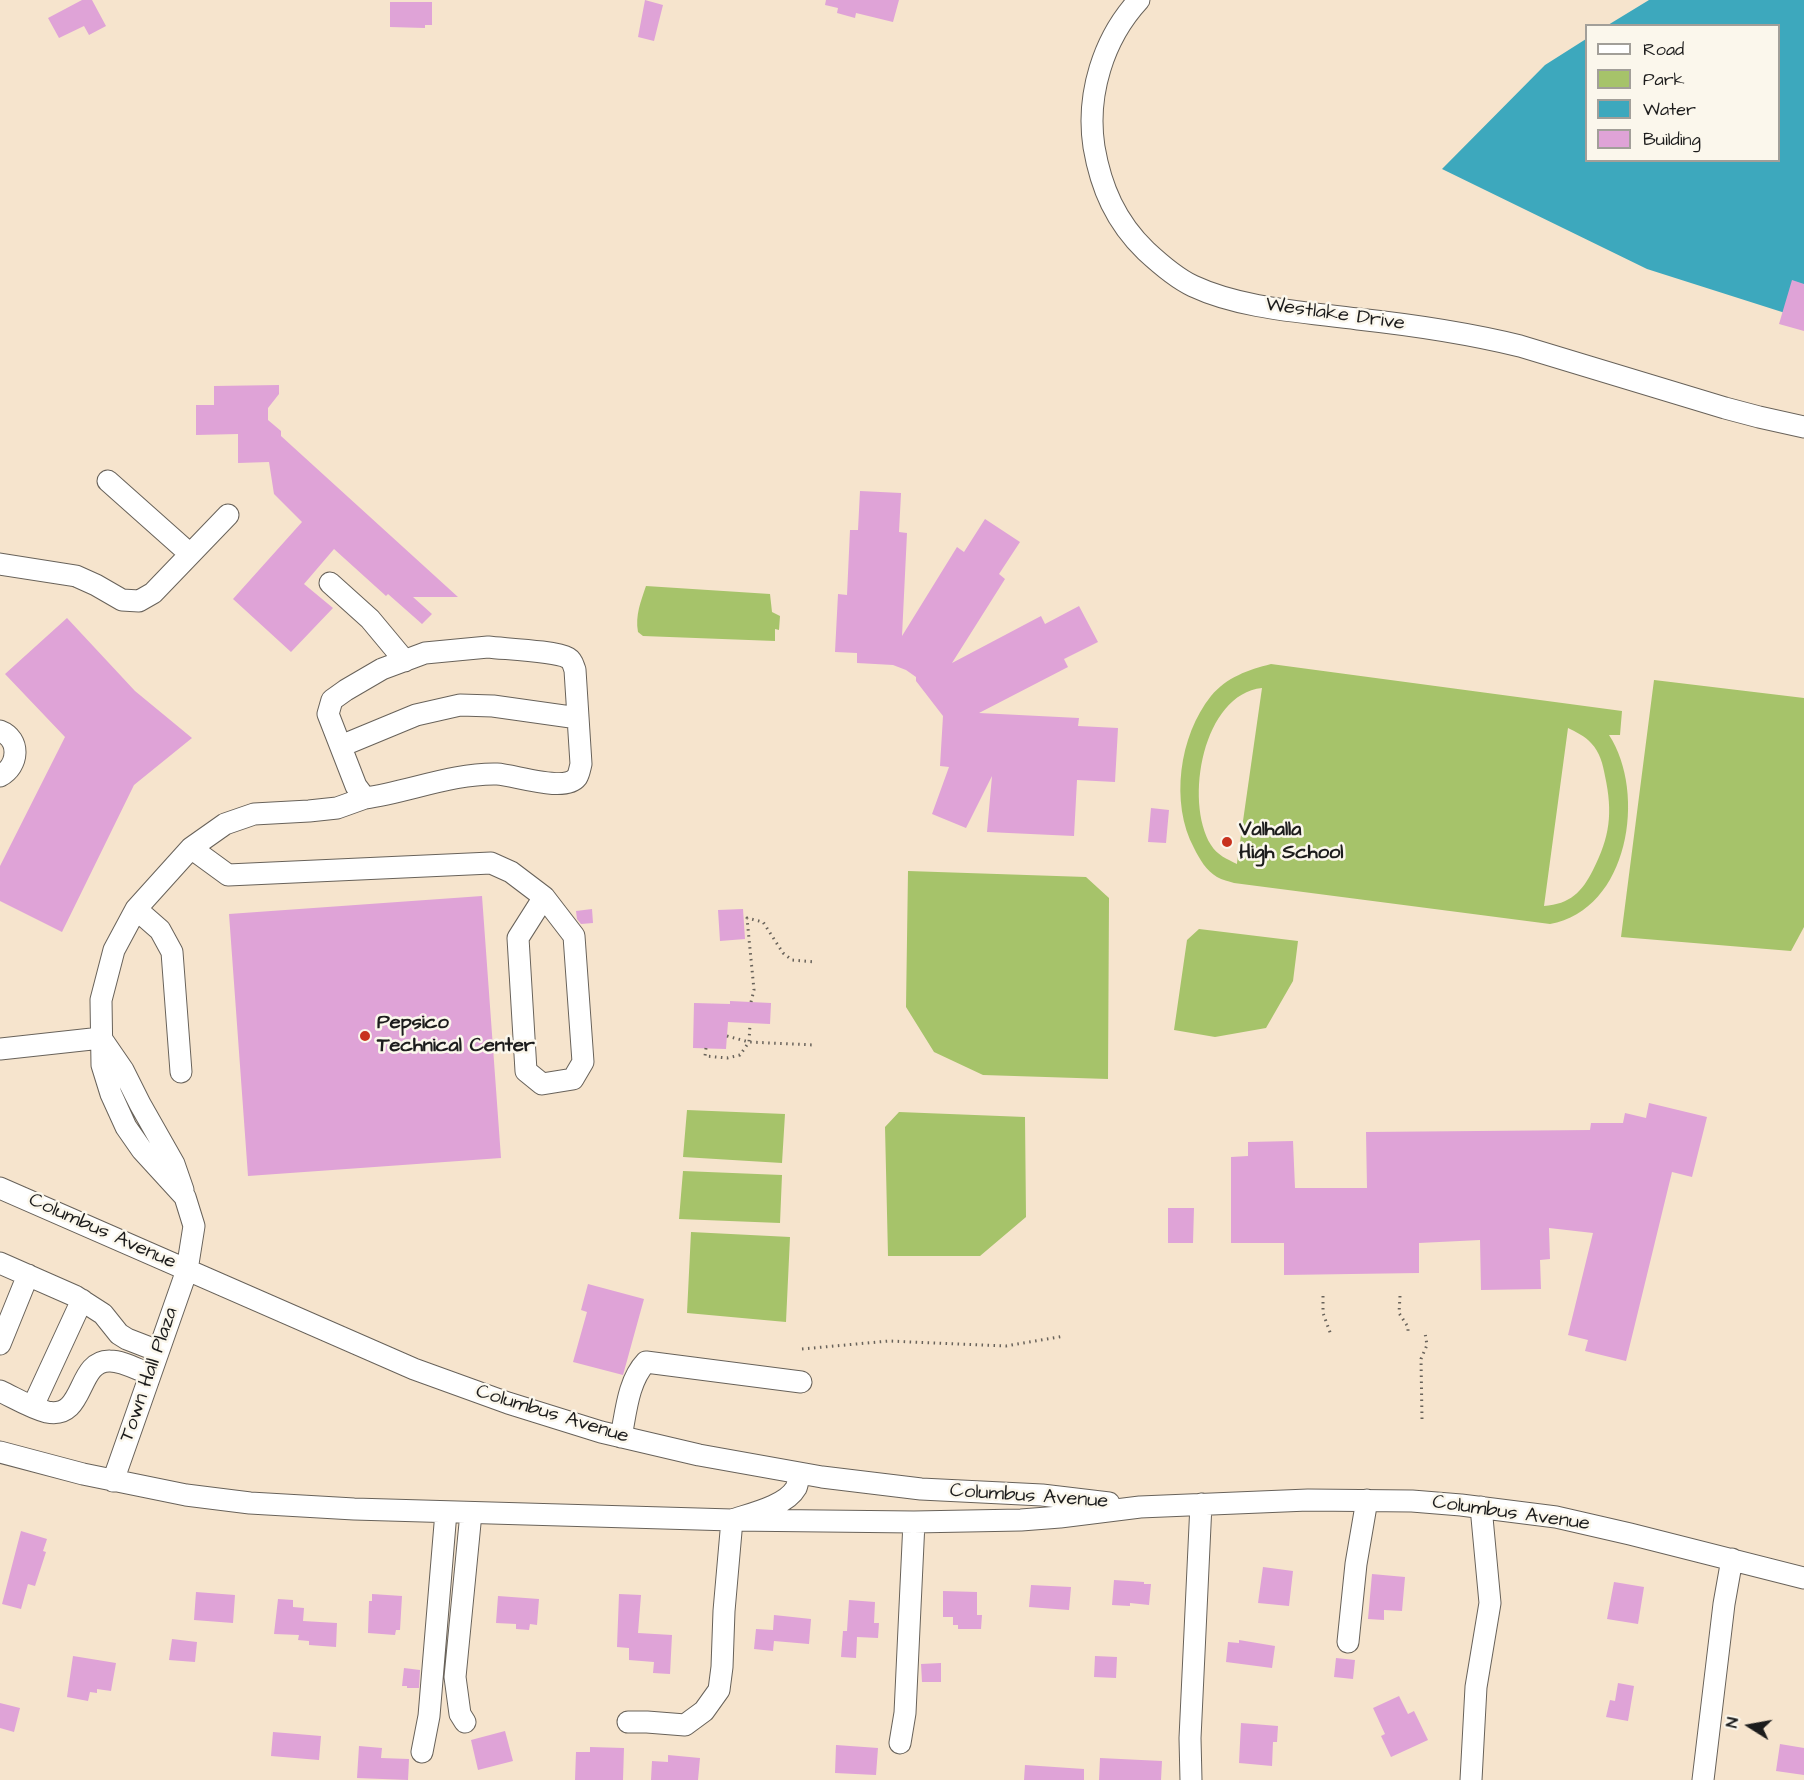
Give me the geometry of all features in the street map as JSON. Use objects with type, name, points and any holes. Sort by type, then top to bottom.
[{"type":"street","name":"Westlake Drive","points":[[1139,0],[1128,12],[1113,36],[1103,59],[1095,94],[1093,142],[1098,170],[1107,198],[1121,222],[1137,242],[1172,274],[1218,296],[1248,303],[1443,330],[1509,343],[1725,408],[1804,426]]},
{"type":"street","points":[[108,481],[190,554]]},
{"type":"street","points":[[0,564],[76,576],[122,600],[138,601],[153,593],[228,515]]},
{"type":"street","points":[[330,583],[370,619],[405,661]]},
{"type":"street","points":[[0,1049],[101,1038],[101,1000],[114,950],[136,909],[191,848],[225,824],[254,814],[337,808],[365,798],[480,774],[500,774],[560,785],[571,782],[577,777],[581,764],[575,670],[572,661],[566,657],[488,647],[425,653],[382,669],[346,690],[332,700],[328,714],[356,786],[365,798]]},
{"type":"street","points":[[340,746],[416,715],[460,705],[493,706],[578,718]]},
{"type":"street","points":[[0,730],[10,738],[16,752],[11,767],[0,776]]},
{"type":"street","points":[[191,848],[228,875],[491,863],[511,872],[544,897],[574,936],[583,1062],[573,1079],[542,1084],[526,1071],[518,938],[544,897]]},
{"type":"street","points":[[136,909],[160,930],[172,952],[181,1072]]},
{"type":"street","name":"Town Hall Plaza","points":[[101,1038],[102,1065],[111,1094],[126,1127],[142,1150],[185,1197],[194,1226],[187,1270],[113,1481]]},
{"type":"street","name":"Columbus Avenue","points":[[0,1188],[414,1369],[518,1406],[621,1437],[799,1474],[921,1489],[1042,1496],[1140,1507]]},
{"type":"street","points":[[0,1263],[82,1300],[103,1314],[119,1334],[158,1351]]},
{"type":"street","points":[[0,1344],[28,1275]]},
{"type":"street","points":[[33,1406],[82,1300]]},
{"type":"street","points":[[0,1391],[47,1412],[54,1412],[71,1405],[95,1364],[112,1361],[150,1374]]},
{"type":"street","points":[[621,1437],[632,1385],[638,1370],[646,1362],[801,1383]]},
{"type":"street","name":"Columbus Avenue","points":[[0,1452],[113,1481],[186,1495],[250,1503],[471,1513],[732,1520],[1021,1520],[1140,1507],[1201,1504],[1308,1500],[1412,1501],[1556,1517],[1804,1578]]},
{"type":"street","points":[[628,1722],[685,1725],[704,1711],[719,1690],[732,1520],[763,1510],[791,1494],[797,1486],[799,1474]]},
{"type":"street","points":[[1348,1642],[1356,1564],[1367,1500]]},
{"type":"street","points":[[1191,1780],[1201,1504]]},
{"type":"street","points":[[1471,1780],[1476,1687],[1490,1604],[1481,1507]]},
{"type":"street","points":[[422,1752],[429,1716],[446,1512]]},
{"type":"street","points":[[465,1722],[460,1713],[455,1677],[471,1513]]},
{"type":"street","points":[[900,1743],[905,1713],[914,1521]]},
{"type":"street","points":[[1704,1780],[1724,1604],[1732,1559]]},
{"type":"path","points":[[751,1002],[754,990],[747,918],[763,921],[783,953],[792,960],[816,962]]},
{"type":"path","points":[[706,1048],[705,1056],[727,1058],[740,1055],[749,1042],[750,1024]]},
{"type":"path","points":[[727,1035],[749,1042],[814,1044]]},
{"type":"path","points":[[1323,1296],[1323,1313],[1331,1335]]},
{"type":"path","points":[[1400,1296],[1399,1313],[1408,1327],[1408,1334]]},
{"type":"path","points":[[1422,1419],[1421,1359],[1427,1345],[1425,1333]]},
{"type":"path","points":[[801,1349],[889,1341],[1006,1346],[1064,1336]]},
{"type":"green space","points":[[646,586],[770,594],[772,612],[780,616],[779,630],[775,629],[775,641],[643,636],[638,632],[637,620]]},
{"type":"green space","points":[[1271,664],[1622,711],[1620,735],[1609,735],[1621,759],[1627,787],[1628,817],[1623,846],[1613,873],[1598,897],[1577,914],[1550,924],[1234,883],[1217,877],[1201,861],[1194,848],[1182,811],[1180,791],[1185,750],[1200,712],[1217,689],[1246,672]],"holes":[[[1262,688],[1237,863],[1237,864],[1219,854],[1211,845],[1203,826],[1199,803],[1200,778],[1204,752],[1213,729],[1225,709],[1242,695]],[[1568,728],[1589,741],[1599,754],[1609,802],[1608,825],[1599,858],[1580,891],[1561,903],[1544,906]]]},
{"type":"green space","points":[[1654,680],[1804,698],[1804,927],[1791,951],[1621,937]]},
{"type":"green space","points":[[908,871],[1086,877],[1109,898],[1108,1079],[983,1075],[934,1052],[906,1007]]},
{"type":"green space","points":[[1199,929],[1298,941],[1293,981],[1266,1028],[1215,1037],[1174,1030],[1187,940]]},
{"type":"green space","points":[[687,1110],[785,1114],[782,1163],[683,1157]]},
{"type":"green space","points":[[899,1112],[1025,1117],[1026,1217],[980,1256],[888,1256],[885,1127]]},
{"type":"green space","points":[[683,1171],[782,1175],[780,1223],[679,1219]]},
{"type":"green space","points":[[691,1232],[790,1237],[786,1322],[687,1313]]},
{"type":"water","points":[[1649,0],[1804,0],[1804,319],[1647,269],[1442,169],[1545,65],[1585,40],[1585,162],[1780,162],[1780,24],[1610,24]]},
{"type":"building","points":[[82,0],[92,0],[106,26],[89,35],[84,26],[59,38],[48,18]]},
{"type":"building","points":[[645,0],[663,5],[654,41],[638,37]]},
{"type":"building","points":[[826,0],[899,0],[893,22],[856,13],[855,18],[837,13],[838,8],[825,5]]},
{"type":"building","points":[[390,2],[432,2],[432,25],[425,25],[425,28],[390,27]]},
{"type":"building","points":[[1792,280],[1804,284],[1804,331],[1779,324]]},
{"type":"building","points":[[279,385],[279,394],[268,408],[268,420],[281,431],[281,436],[458,597],[413,597],[432,614],[422,624],[388,594],[386,596],[334,549],[304,584],[333,608],[291,652],[233,599],[302,522],[274,494],[269,462],[238,463],[238,434],[196,435],[196,405],[214,405],[214,386]]},
{"type":"building","points":[[860,491],[901,493],[899,532],[907,533],[902,636],[957,547],[964,552],[985,519],[1020,542],[999,574],[1005,579],[952,663],[1041,616],[1045,624],[1079,606],[1098,642],[1064,659],[1068,667],[979,713],[1079,718],[1078,726],[1118,728],[1115,782],[1077,780],[1074,836],[987,832],[992,776],[966,828],[932,814],[949,767],[940,766],[943,716],[916,681],[916,677],[906,670],[893,665],[857,663],[857,653],[835,652],[838,594],[847,595],[850,530],[858,530]]},
{"type":"building","points":[[67,618],[135,691],[192,738],[134,785],[62,932],[0,901],[0,866],[65,737],[5,674]]},
{"type":"building","points":[[1151,808],[1169,810],[1166,843],[1148,842]]},
{"type":"building","name":"Pepsico Technical Center","points":[[482,896],[501,1158],[248,1176],[229,914]]},
{"type":"building","points":[[592,909],[593,923],[581,924],[577,919],[576,911]]},
{"type":"building","points":[[743,909],[745,939],[720,941],[718,910]]},
{"type":"building","points":[[730,1001],[771,1003],[770,1024],[728,1022],[726,1049],[693,1048],[694,1003],[730,1004]]},
{"type":"building","points":[[1649,1103],[1707,1117],[1692,1177],[1672,1172],[1626,1361],[1585,1351],[1588,1340],[1568,1335],[1593,1233],[1549,1228],[1550,1259],[1540,1260],[1541,1289],[1481,1290],[1480,1240],[1419,1243],[1419,1273],[1284,1275],[1284,1243],[1231,1243],[1231,1157],[1248,1156],[1248,1142],[1293,1141],[1295,1188],[1367,1188],[1366,1132],[1590,1130],[1591,1123],[1623,1123],[1625,1113],[1646,1118]]},
{"type":"building","points":[[1168,1208],[1194,1208],[1193,1243],[1168,1243]]},
{"type":"building","points":[[588,1284],[644,1299],[623,1375],[573,1362],[587,1312],[581,1310]]},
{"type":"building","points":[[21,1531],[47,1539],[43,1551],[46,1552],[35,1586],[28,1584],[21,1609],[2,1604]]},
{"type":"building","points":[[1263,1567],[1293,1571],[1289,1606],[1258,1603]]},
{"type":"building","points":[[1372,1574],[1405,1577],[1402,1611],[1384,1610],[1384,1620],[1368,1619]]},
{"type":"building","points":[[1114,1580],[1151,1584],[1149,1605],[1130,1603],[1130,1606],[1112,1605]]},
{"type":"building","points":[[1614,1582],[1644,1587],[1638,1624],[1607,1619]]},
{"type":"building","points":[[1031,1585],[1071,1587],[1069,1610],[1029,1607]]},
{"type":"building","points":[[943,1591],[977,1592],[977,1615],[982,1615],[981,1629],[958,1629],[958,1625],[953,1625],[953,1617],[943,1617]]},
{"type":"building","points":[[196,1592],[235,1595],[233,1623],[194,1620]]},
{"type":"building","points":[[372,1594],[402,1596],[400,1630],[396,1630],[395,1635],[368,1633],[369,1601],[372,1601]]},
{"type":"building","points":[[619,1594],[641,1595],[638,1633],[672,1635],[670,1674],[653,1673],[654,1662],[629,1660],[629,1648],[617,1647]]},
{"type":"building","points":[[498,1596],[539,1599],[537,1625],[530,1624],[529,1630],[516,1629],[516,1624],[496,1623]]},
{"type":"building","points":[[278,1599],[293,1600],[293,1607],[304,1608],[303,1621],[337,1623],[336,1647],[309,1645],[309,1641],[298,1640],[299,1635],[274,1634]]},
{"type":"building","points":[[849,1600],[875,1602],[874,1623],[879,1623],[878,1638],[857,1637],[856,1658],[841,1657],[843,1631],[847,1631]]},
{"type":"building","points":[[774,1615],[811,1619],[809,1644],[774,1641],[773,1651],[754,1649],[756,1629],[773,1630]]},
{"type":"building","points":[[172,1639],[197,1642],[195,1662],[169,1660]]},
{"type":"building","points":[[1239,1640],[1275,1646],[1272,1668],[1226,1662],[1228,1642],[1239,1643]]},
{"type":"building","points":[[73,1656],[116,1663],[111,1691],[97,1689],[97,1693],[90,1692],[88,1701],[67,1697]]},
{"type":"building","points":[[1095,1656],[1117,1657],[1116,1678],[1094,1677]]},
{"type":"building","points":[[1336,1658],[1355,1660],[1353,1679],[1334,1677]]},
{"type":"building","points":[[941,1663],[941,1682],[922,1682],[921,1664]]},
{"type":"building","points":[[404,1668],[420,1670],[419,1688],[402,1686]]},
{"type":"building","points":[[1618,1683],[1634,1686],[1628,1721],[1606,1717],[1610,1700],[1615,1701]]},
{"type":"building","points":[[1399,1696],[1408,1714],[1414,1711],[1428,1740],[1391,1757],[1381,1736],[1385,1734],[1373,1708]]},
{"type":"building","points":[[0,1703],[20,1708],[14,1732],[0,1728]]},
{"type":"building","points":[[1241,1723],[1278,1726],[1277,1742],[1273,1742],[1272,1766],[1239,1763]]},
{"type":"building","points":[[505,1731],[513,1761],[478,1770],[471,1740]]},
{"type":"building","points":[[273,1732],[321,1736],[319,1760],[271,1756]]},
{"type":"building","points":[[1780,1744],[1804,1748],[1804,1775],[1776,1771]]},
{"type":"building","points":[[836,1745],[878,1748],[876,1775],[835,1773]]},
{"type":"building","points":[[359,1746],[382,1748],[381,1758],[409,1759],[408,1780],[357,1778]]},
{"type":"building","points":[[590,1747],[624,1748],[623,1780],[575,1780],[576,1752],[590,1752]]},
{"type":"building","points":[[668,1755],[700,1758],[698,1780],[651,1780],[652,1761],[668,1762]]},
{"type":"building","points":[[1100,1758],[1162,1761],[1161,1780],[1099,1780]]},
{"type":"building","points":[[1025,1765],[1084,1769],[1084,1780],[1024,1780]]},
{"type":"place","name":"Valhalla High School","points":[[1227,842]]},
{"type":"place","name":"Pepsico Technical Center","points":[[365,1036]]}]
